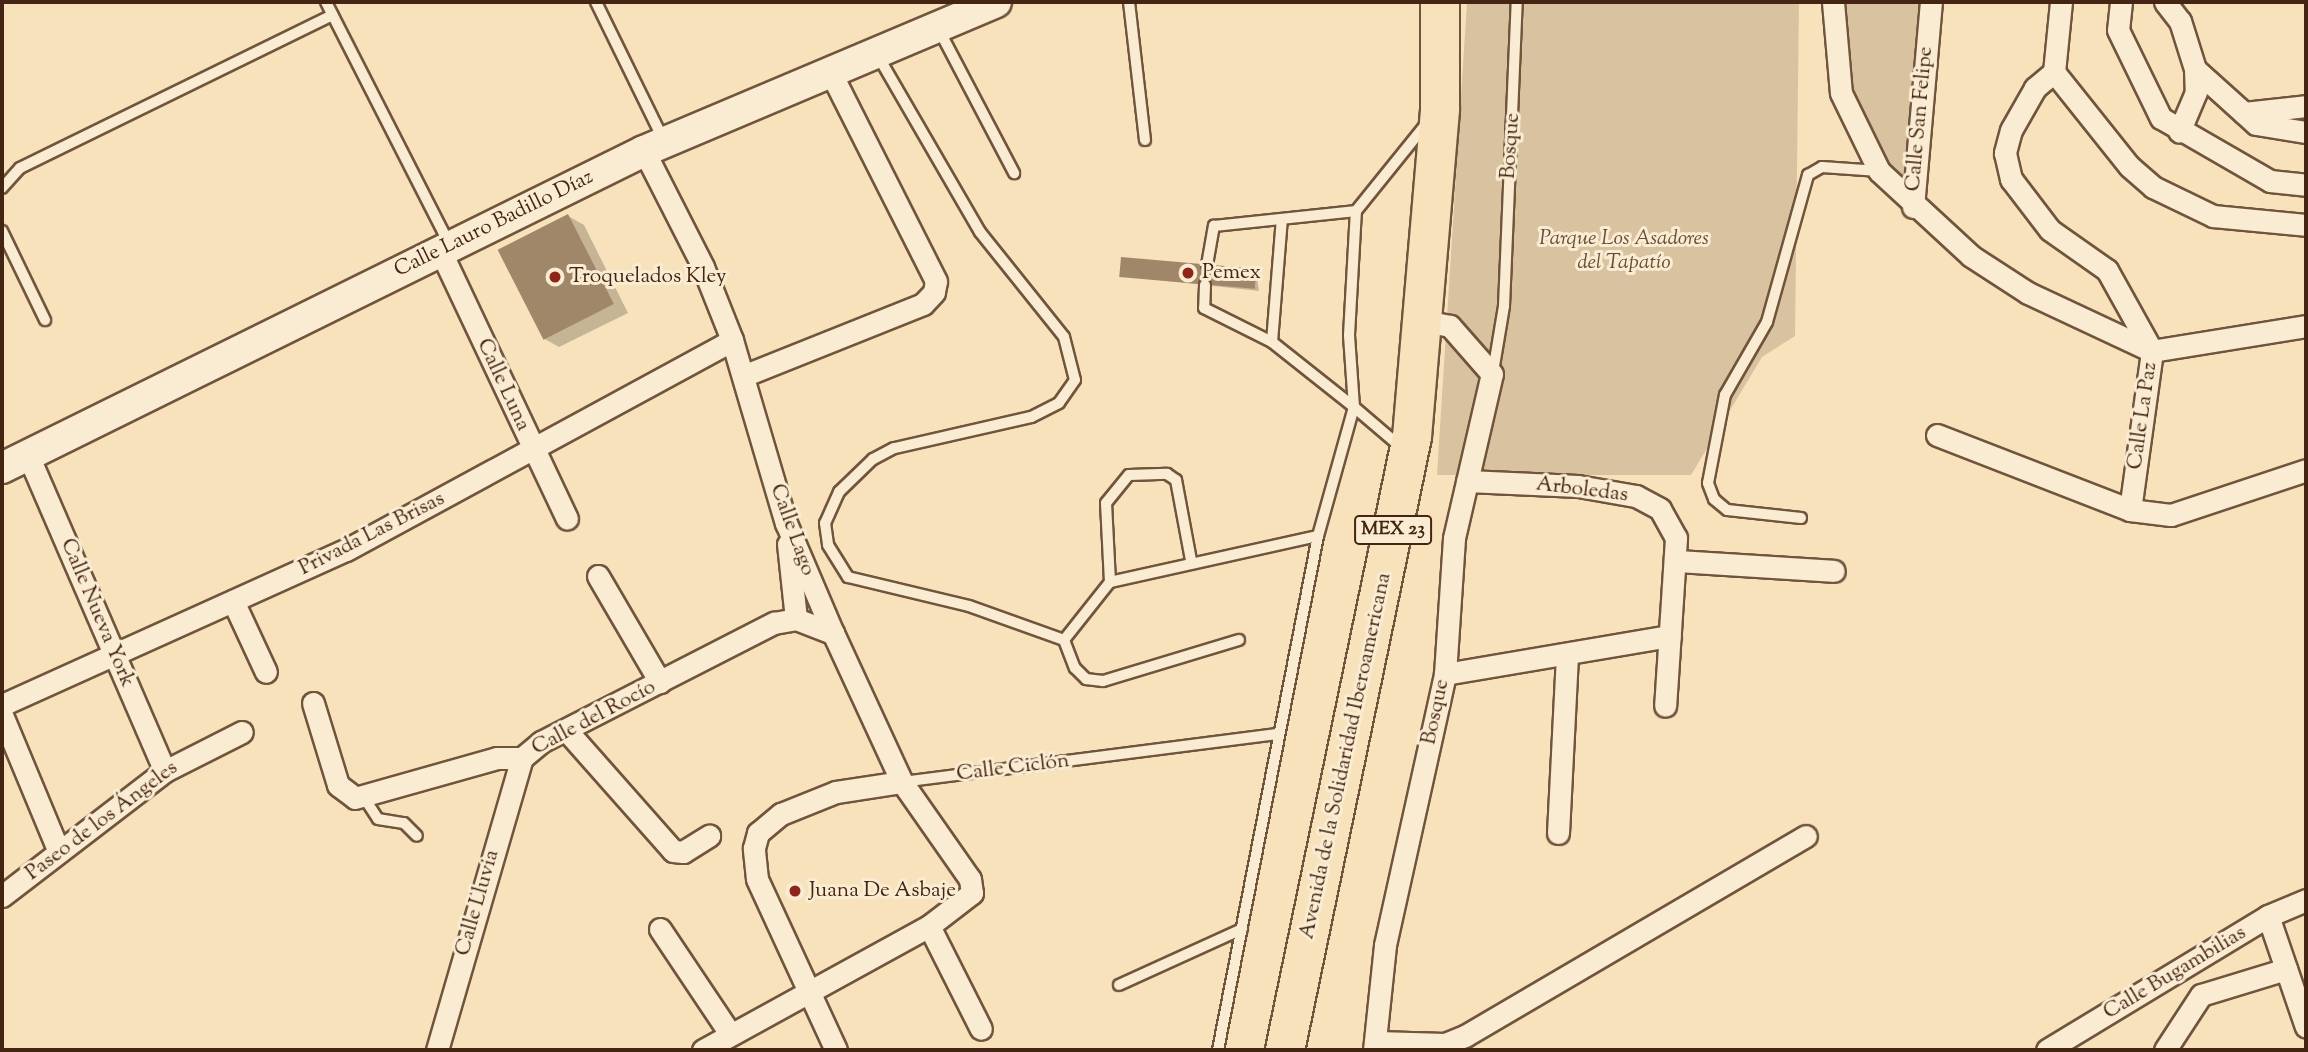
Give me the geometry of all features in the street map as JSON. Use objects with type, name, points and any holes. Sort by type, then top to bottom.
[{"type":"highway","name":"Avenida de la Solidaridad Iberoamericana","points":[[1285,1050],[1408,453],[1424,321],[1440,108],[1440,2]]},
{"type":"street","name":"Calle Lauro Badillo Díaz","points":[[2,468],[445,247],[655,147],[996,2]]},
{"type":"street","points":[[1833,2],[1841,93],[1879,171],[1913,207]]},
{"type":"street","name":"Calle San Felipe","points":[[1931,2],[1913,207],[2028,293],[2152,351]]},
{"type":"street","points":[[2061,2],[2054,72],[2103,140],[2153,187],[2213,216],[2306,225]]},
{"type":"street","points":[[2121,2],[2118,30],[2148,103],[2179,132],[2270,181],[2306,185]]},
{"type":"street","points":[[2165,2],[2180,21],[2195,69],[2196,92],[2179,132]]},
{"type":"street","points":[[2195,69],[2244,113],[2270,131],[2306,132]]},
{"type":"street","points":[[2054,72],[2035,88],[2011,130],[2005,153],[2011,179],[2050,230],[2108,270],[2152,351]]},
{"type":"street","points":[[743,376],[923,304],[936,281],[831,73]]},
{"type":"street","points":[[2244,113],[2306,106]]},
{"type":"street","name":"Calle Lago","points":[[655,147],[675,205],[732,340],[786,523],[833,633],[902,782],[970,879],[972,893],[929,926]]},
{"type":"street","name":"Calle Luna","points":[[445,247],[533,451],[567,519]]},
{"type":"street","points":[[1424,321],[1450,326],[1492,373]]},
{"type":"street","name":"Calle La Paz","points":[[2130,510],[2152,351],[2306,326]]},
{"type":"street","name":"Privada Las Brisas","points":[[2,705],[114,652],[233,601],[533,451],[732,340]]},
{"type":"street","name":"Bosque","points":[[1376,1046],[1385,945],[1445,674],[1454,538],[1492,373]]},
{"type":"street","points":[[1937,435],[2130,510],[2171,515],[2306,470]]},
{"type":"street","name":"Calle Nueva York","points":[[29,454],[165,771]]},
{"type":"street","name":"Arboledas","points":[[1467,481],[1636,496],[1660,509],[1676,538],[1665,706]]},
{"type":"street","points":[[786,523],[796,619],[833,633]]},
{"type":"street","points":[[1676,561],[1834,571]]},
{"type":"street","points":[[598,576],[660,682]]},
{"type":"street","points":[[233,601],[266,672]]},
{"type":"street","name":"Calle del Rocío","points":[[354,794],[497,758],[522,758],[747,634],[796,619]]},
{"type":"street","points":[[1445,674],[1567,656],[1670,636]]},
{"type":"street","points":[[1558,833],[1567,656]]},
{"type":"street","points":[[313,703],[354,794]]},
{"type":"street","points":[[2,715],[59,852]]},
{"type":"street","points":[[567,731],[673,851],[683,852],[709,836]]},
{"type":"street","name":"Paseo de los Ángeles","points":[[2,896],[165,771],[242,732]]},
{"type":"street","name":"Calle Lluvia","points":[[436,1050],[522,758]]},
{"type":"street","name":"Calle Ciclón","points":[[808,991],[757,879],[752,859],[758,833],[781,814],[836,792],[902,782]]},
{"type":"street","points":[[1376,1046],[1445,1044],[1465,1036],[1806,836]]},
{"type":"street","name":"Calle Bugambilias","points":[[2047,1050],[2189,968],[2268,916],[2306,900]]},
{"type":"street","points":[[2268,916],[2306,1027]]},
{"type":"street","points":[[703,1050],[729,1032],[929,926],[981,1029]]},
{"type":"street","points":[[660,929],[729,1032]]},
{"type":"street","points":[[2189,968],[2201,995]]},
{"type":"street","points":[[2165,1050],[2201,995],[2286,969]]},
{"type":"street","points":[[808,991],[836,1050]]},
{"type":"lane","points":[[326,2],[445,247]]},
{"type":"lane","points":[[596,2],[655,147]]},
{"type":"lane","points":[[1129,2],[1145,141]]},
{"type":"lane","name":"Bosque","points":[[1492,373],[1504,306],[1517,2]]},
{"type":"lane","points":[[2,188],[20,168],[333,15]]},
{"type":"lane","points":[[938,28],[1014,173]]},
{"type":"lane","points":[[877,53],[980,232],[1064,337],[1075,380],[1059,403],[1031,417],[894,448],[873,459],[839,492],[825,523],[836,561],[861,584],[939,597],[1064,640],[1075,668],[1086,679],[1103,681],[1240,640]]},
{"type":"lane","points":[[1218,1050],[1318,536],[1354,407],[1349,335],[1356,211],[1440,108]]},
{"type":"lane","points":[[1801,518],[1727,510],[1714,499],[1708,483],[1725,394],[1767,322],[1808,175],[1822,167],[1879,171]]},
{"type":"lane","points":[[1207,265],[1213,226],[1356,211]]},
{"type":"lane","points":[[1272,342],[1282,219]]},
{"type":"lane","points":[[2,231],[45,320]]},
{"type":"lane","points":[[1205,285],[1203,308],[1272,342],[1408,453]]},
{"type":"lane","points":[[1110,582],[1106,503],[1129,475],[1167,474],[1177,480],[1191,560]]},
{"type":"lane","points":[[1064,640],[1110,582],[1191,560],[1318,536]]},
{"type":"lane","name":"Calle Ciclón","points":[[902,782],[1278,734]]},
{"type":"lane","points":[[354,794],[378,819],[404,823],[417,836]]},
{"type":"lane","points":[[1119,985],[1242,929]]},
{"type":"green space","name":"Parque Los Asadores del Tapatío","points":[[1467,2],[1799,2],[1795,336],[1762,357],[1691,475],[1437,475]]},
{"type":"green space","points":[[1834,2],[1937,2],[1903,196],[1841,93]]},
{"type":"building","name":"Troquelados Kley","points":[[568,214],[614,304],[543,340],[498,250]]},
{"type":"building","name":"Pemex","points":[[1121,257],[1256,269],[1255,289],[1119,277]]},
{"type":"place","name":"Pemex","points":[[1188,273]]},
{"type":"place","name":"Troquelados Kley","points":[[555,277]]},
{"type":"place","name":"Juana De Asbaje","points":[[795,891]]}]
